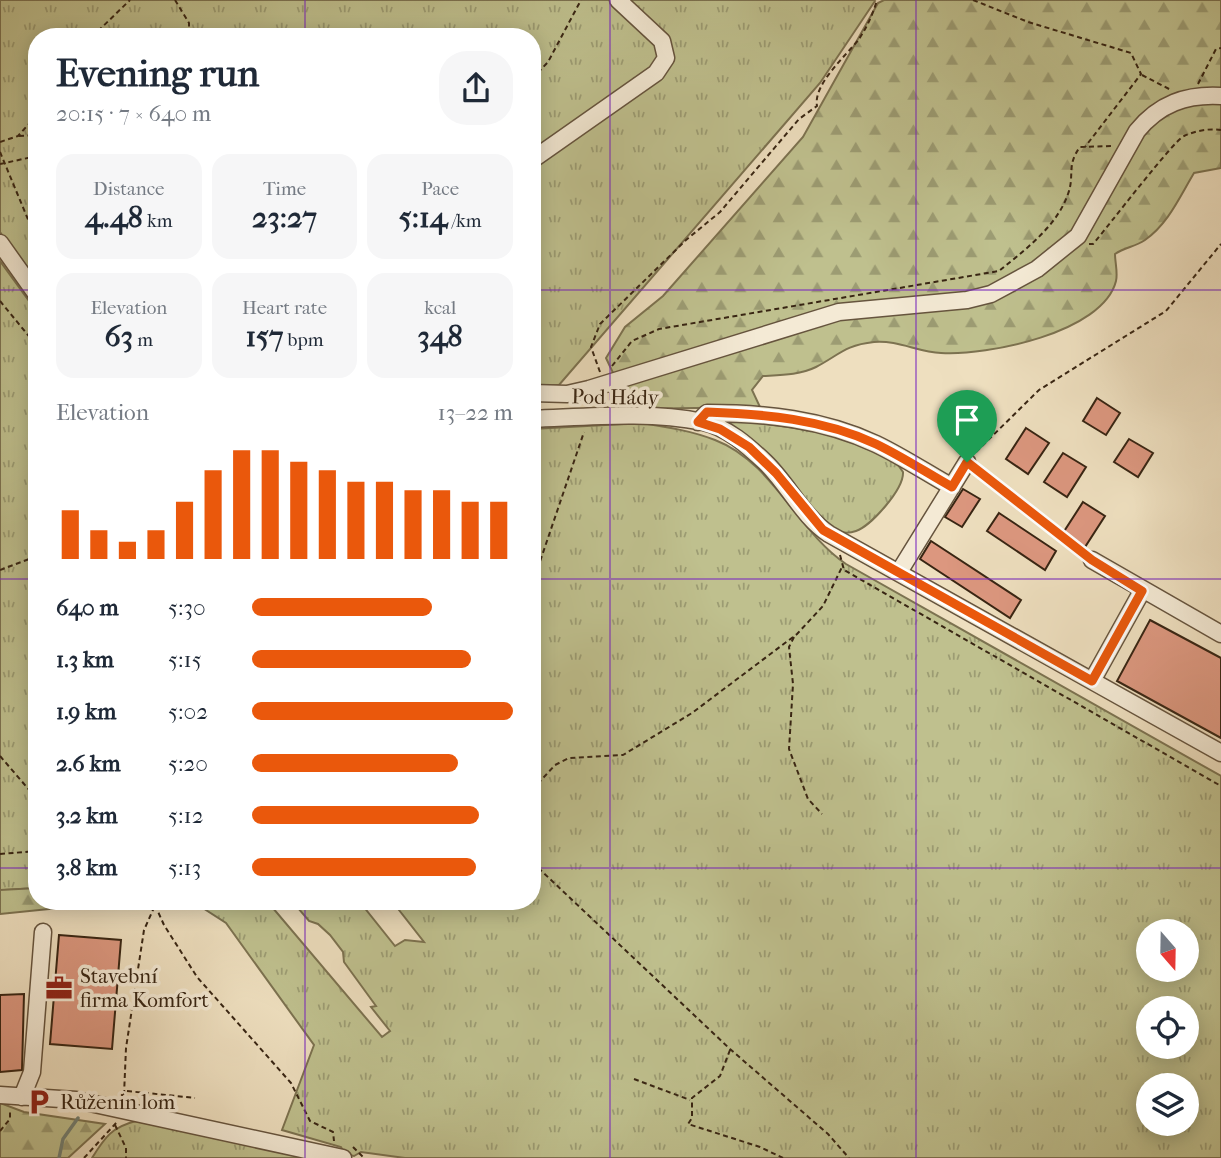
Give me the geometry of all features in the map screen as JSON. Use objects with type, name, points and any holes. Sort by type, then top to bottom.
[{"type":"street","points":[[541,154],[656,72],[666,58],[662,41],[618,0]]},
{"type":"street","points":[[541,393],[568,394],[605,380],[839,312],[967,300],[991,294],[1037,270],[1078,236],[1129,145],[1149,117],[1171,102],[1221,96]]},
{"type":"street","points":[[0,243],[28,282]]},
{"type":"street","name":"Pod Hády","points":[[698,422],[707,412],[766,415],[827,426],[874,443],[952,487]]},
{"type":"street","name":"Pod Hády","points":[[541,419],[646,417],[698,422],[720,429],[749,447],[776,473],[818,526],[834,537],[1221,753]]},
{"type":"street","points":[[900,572],[967,462]]},
{"type":"street","points":[[1092,560],[1221,634]]},
{"type":"street","points":[[1092,681],[1142,591]]},
{"type":"street","points":[[13,1096],[32,1072],[43,932]]},
{"type":"street","points":[[13,1096],[76,1100],[117,1117],[339,1154]]},
{"type":"path","points":[[101,28],[130,0]]},
{"type":"path","points":[[175,0],[188,28]]},
{"type":"path","points":[[541,69],[548,62],[581,0]]},
{"type":"path","points":[[877,0],[860,38],[834,64],[829,79],[816,96],[817,106],[799,119],[720,212],[686,240],[600,324],[591,347],[593,359],[605,380],[626,346],[647,332],[775,307],[999,271],[1035,242],[1058,212],[1069,192],[1071,160],[1080,147],[1129,145]]},
{"type":"path","points":[[972,0],[1028,22],[1130,53],[1141,75],[1188,98],[1216,49],[1221,48]]},
{"type":"path","points":[[1085,147],[1141,75]]},
{"type":"path","points":[[18,136],[28,125]]},
{"type":"path","points":[[1078,236],[1083,243],[1093,244],[1181,136],[1211,128],[1221,130]]},
{"type":"path","points":[[0,142],[28,135]]},
{"type":"path","points":[[0,152],[2,164],[28,221]]},
{"type":"path","points":[[2,164],[28,158]]},
{"type":"path","points":[[1092,560],[967,462],[1018,407],[1039,390],[1166,311],[1221,244]]},
{"type":"path","points":[[0,301],[28,335]]},
{"type":"path","points":[[541,559],[586,428],[584,417]]},
{"type":"path","points":[[541,780],[555,765],[569,758],[623,755],[655,737],[797,634],[823,607],[842,567],[834,537]]},
{"type":"path","points":[[0,570],[28,559]]},
{"type":"path","points":[[842,567],[1221,786]]},
{"type":"path","points":[[797,634],[789,647],[793,684],[789,749],[808,799],[822,814]]},
{"type":"path","points":[[0,756],[28,789]]},
{"type":"path","points":[[0,854],[28,852]]},
{"type":"path","points":[[541,870],[730,1049],[775,1086],[849,1158]]},
{"type":"path","points":[[84,1158],[117,1117],[126,1091],[125,1048],[144,930],[153,910]]},
{"type":"path","points":[[157,910],[197,977],[291,1083],[310,1121],[333,1132],[339,1154]]},
{"type":"path","points":[[691,1101],[720,1076],[730,1049]]},
{"type":"path","points":[[634,1079],[653,1084],[673,1096],[691,1101]]},
{"type":"path","points":[[126,1091],[195,1098]]},
{"type":"path","points":[[0,1131],[10,1119],[13,1096]]},
{"type":"path","points":[[691,1101],[692,1118],[688,1124],[760,1147],[783,1158]]},
{"type":"path","points":[[117,1117],[126,1148],[126,1158]]},
{"type":"green space","points":[[0,0],[875,1],[820,83],[559,385],[541,386],[541,28],[28,28],[28,271],[0,232]]},
{"type":"green space","points":[[884,0],[1221,0],[1221,168],[1194,173],[1172,210],[1153,234],[1115,254],[1116,281],[1107,299],[1090,315],[1067,327],[1013,345],[961,353],[933,352],[883,342],[856,345],[810,370],[763,376],[752,390],[760,407],[630,409],[606,358],[625,327],[663,296],[803,137],[878,3]]},
{"type":"green space","points":[[0,261],[28,300],[28,889],[0,890]]},
{"type":"green space","points":[[730,420],[797,428],[850,440],[873,448],[891,459],[903,472],[902,479],[886,506],[862,528],[844,533],[833,530],[729,427]]},
{"type":"green space","points":[[642,423],[688,432],[715,440],[735,450],[753,464],[813,534],[846,564],[1221,776],[1221,1158],[405,1158],[361,1152],[354,1156],[345,1154],[341,1147],[282,1130],[314,1045],[226,923],[206,910],[275,910],[382,1037],[390,1031],[371,1007],[376,1006],[344,962],[343,952],[330,935],[318,924],[309,921],[300,910],[366,910],[395,946],[405,940],[424,942],[399,910],[541,910],[541,429]]},
{"type":"green space","points":[[28,888],[28,910],[39,910],[0,914],[0,890]]},
{"type":"green space","points":[[0,1103],[24,1112],[105,1124],[68,1158],[0,1158]]},
{"type":"green space","points":[[136,1121],[321,1158],[92,1158],[110,1134],[121,1126]]},
{"type":"building","points":[[1097,398],[1120,413],[1106,435],[1083,421]]},
{"type":"building","points":[[1026,428],[1049,443],[1028,474],[1006,459]]},
{"type":"building","points":[[1129,439],[1153,453],[1138,477],[1114,462]]},
{"type":"building","points":[[1063,453],[1086,467],[1067,497],[1044,482]]},
{"type":"building","points":[[963,489],[980,499],[962,527],[945,517]]},
{"type":"building","points":[[1083,502],[1105,516],[1085,547],[1063,533]]},
{"type":"building","points":[[999,513],[1056,551],[1045,570],[987,531]]},
{"type":"building","points":[[931,541],[1021,600],[1010,618],[920,559]]},
{"type":"building","points":[[1150,620],[1221,658],[1221,738],[1117,681]]},
{"type":"building","points":[[59,935],[121,940],[112,1049],[50,1044]]},
{"type":"building","points":[[24,994],[22,1070],[0,1072],[0,995]]},
{"type":"waterway","points":[[59,1158],[63,1139],[78,1118]]},
{"type":"place","name":"Stavební firma Komfort","points":[[59,988]]},
{"type":"place","name":"Růženin lom","points":[[39,1102]]},
{"type":"route","points":[[707,412],[766,415],[827,426],[874,443],[952,487],[967,462],[1092,560],[1142,591],[1092,681],[829,534],[818,526],[776,473],[749,447],[720,429],[698,422],[707,412]]}]
